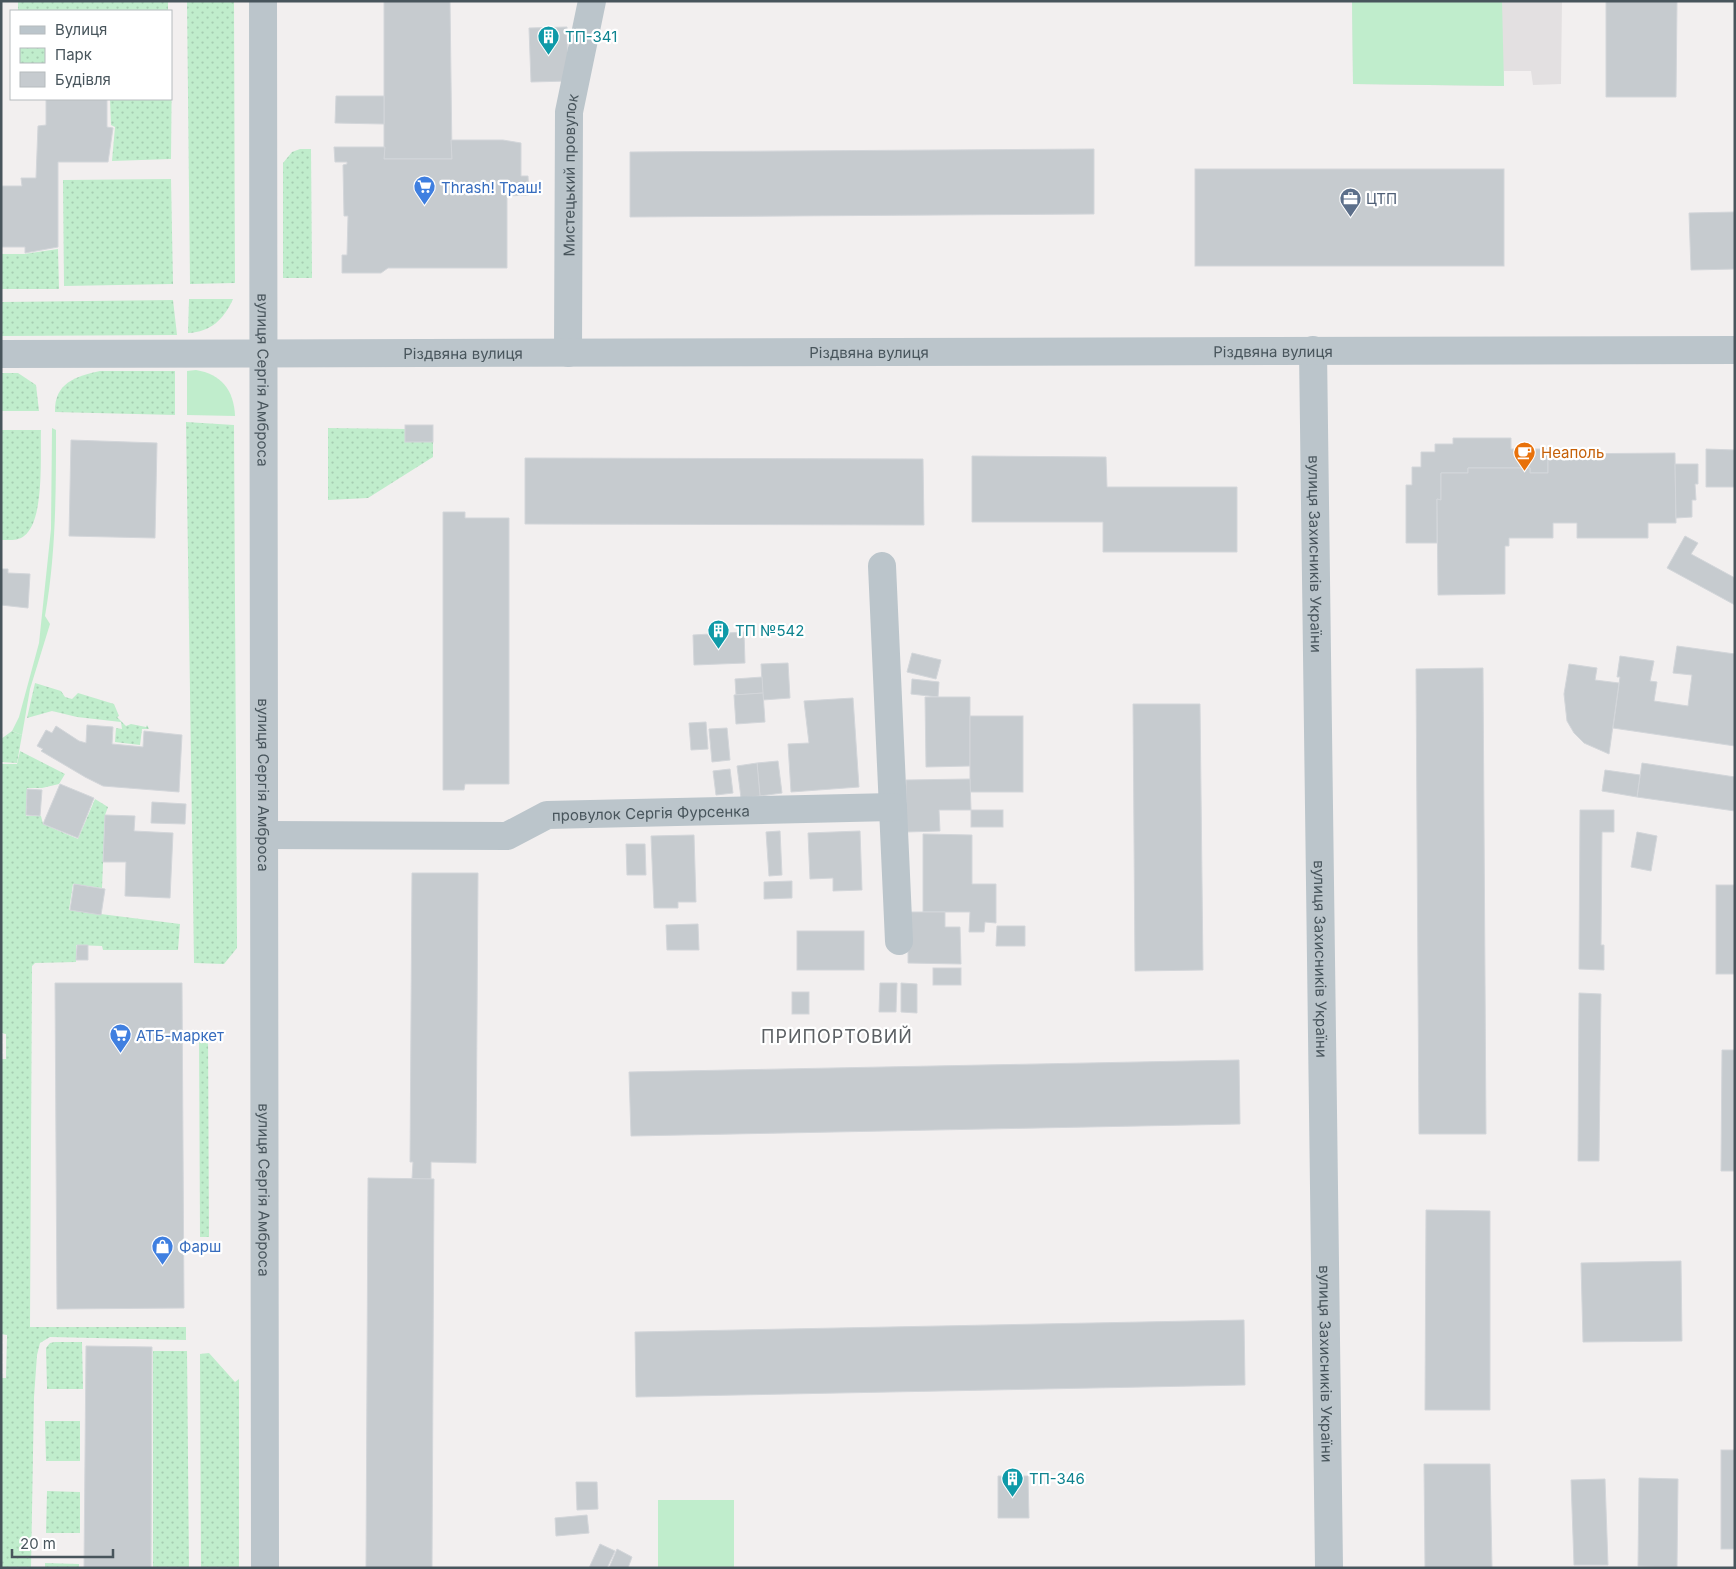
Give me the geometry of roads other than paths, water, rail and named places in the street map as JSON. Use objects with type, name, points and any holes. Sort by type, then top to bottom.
[{"type":"street","name":"вулиця Сергія Амброса","points":[[263,1],[265,1568]]},
{"type":"street","name":"Мистецький провулок","points":[[568,353],[569,112],[592,1]]},
{"type":"street","name":"вулиця Захисників України","points":[[1313,350],[1329,1568]]},
{"type":"street","name":"Різдвяна вулиця","points":[[1,354],[1735,350]]},
{"type":"street","points":[[882,566],[899,941]]},
{"type":"street","name":"провулок Сергія Фурсенка","points":[[264,834],[507,836],[546,815],[893,807]]},
{"type":"place","name":"ТП-341","points":[[549,55]]},
{"type":"place","name":"Thrash! Траш!","points":[[425,206]]},
{"type":"place","name":"ЦТП","points":[[1350,217]]},
{"type":"place","name":"Неаполь","points":[[1525,471]]},
{"type":"place","name":"ТП №542","points":[[719,649]]},
{"type":"place","name":"АТБ-маркет","points":[[120,1054]]},
{"type":"place","name":"Фарш","points":[[163,1265]]},
{"type":"place","name":"ТП-346","points":[[1013,1497]]},
{"type":"district","name":"ПРИПОРТОВИЙ","points":[[837,1036]]}]
